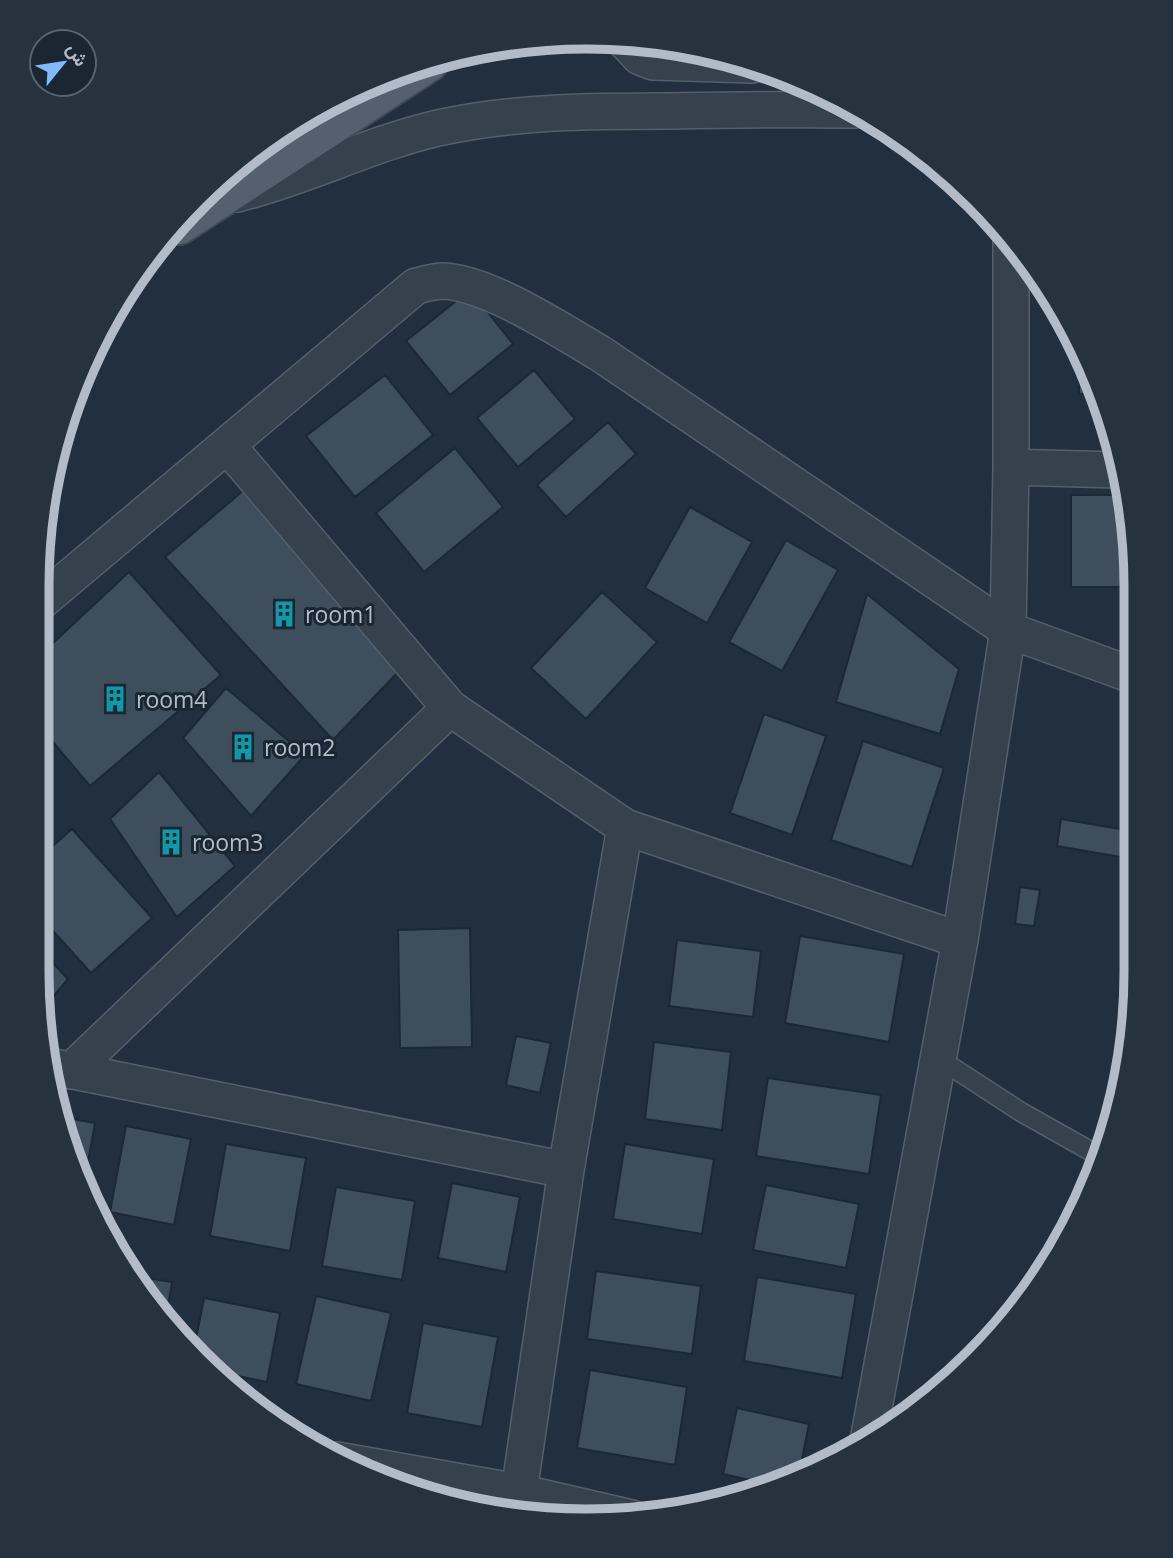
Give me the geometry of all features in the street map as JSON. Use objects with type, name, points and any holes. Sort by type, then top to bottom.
[{"type":"main road","points":[[203,209],[392,86]]},
{"type":"street","points":[[635,51],[640,57],[653,62],[712,64]]},
{"type":"street","points":[[220,198],[262,187],[394,140],[484,120],[530,114],[835,110]]},
{"type":"street","points":[[871,1427],[960,940],[1008,630],[1011,257]]},
{"type":"street","points":[[49,595],[416,286],[442,281],[469,285],[492,294],[601,354],[1008,630],[1124,672]]},
{"type":"street","points":[[228,445],[450,708],[625,827],[960,940]]},
{"type":"street","points":[[1011,467],[1111,470]]},
{"type":"street","points":[[60,1069],[450,708]]},
{"type":"street","points":[[519,1492],[566,1170],[625,827]]},
{"type":"street","points":[[60,1069],[566,1170]]},
{"type":"street","points":[[380,1468],[519,1492],[592,1509]]},
{"type":"lane","points":[[938,1058],[1021,1112],[1092,1152]]},
{"type":"building","points":[[470,290],[513,344],[450,395],[406,341]]},
{"type":"building","points":[[534,370],[575,419],[518,467],[477,418]]},
{"type":"building","points":[[1079,372],[1088,394],[1079,394]]},
{"type":"building","points":[[385,375],[433,435],[355,497],[306,436]]},
{"type":"building","points":[[608,422],[636,454],[566,517],[537,485]]},
{"type":"building","points":[[455,448],[503,507],[424,572],[376,513]]},
{"type":"building","name":"room1","points":[[244,490],[400,670],[333,740],[165,557]]},
{"type":"building","points":[[1071,495],[1116,495],[1123,551],[1124,587],[1071,587]]},
{"type":"building","points":[[690,507],[752,542],[707,623],[645,588]]},
{"type":"building","points":[[786,540],[838,570],[782,671],[729,642]]},
{"type":"building","name":"room4","points":[[129,572],[221,675],[90,786],[49,737],[49,647]]},
{"type":"building","points":[[602,592],[657,642],[586,719],[531,668]]},
{"type":"building","points":[[867,594],[959,669],[940,734],[836,702]]},
{"type":"building","name":"room2","points":[[226,688],[305,755],[251,816],[183,738]]},
{"type":"building","points":[[764,714],[826,736],[792,835],[730,813]]},
{"type":"building","points":[[863,741],[944,768],[912,867],[831,840]]},
{"type":"building","name":"room3","points":[[159,772],[235,866],[177,917],[110,819]]},
{"type":"building","points":[[1061,819],[1124,830],[1124,858],[1057,846]]},
{"type":"building","points":[[72,829],[152,918],[91,973],[49,926],[49,849]]},
{"type":"building","points":[[1020,887],[1040,890],[1034,926],[1015,924]]},
{"type":"building","points":[[470,928],[472,1047],[400,1048],[398,930]]},
{"type":"building","points":[[800,936],[904,954],[889,1042],[785,1023]]},
{"type":"building","points":[[677,940],[761,951],[753,1017],[669,1006]]},
{"type":"building","points":[[49,959],[68,979],[50,1001]]},
{"type":"building","points":[[516,1036],[551,1043],[540,1093],[506,1085]]},
{"type":"building","points":[[654,1042],[731,1052],[722,1130],[645,1119]]},
{"type":"building","points":[[768,1078],[881,1095],[869,1174],[756,1156]]},
{"type":"building","points":[[69,1118],[95,1123],[87,1168]]},
{"type":"building","points":[[126,1126],[191,1139],[174,1225],[110,1212]]},
{"type":"building","points":[[226,1144],[306,1158],[290,1251],[210,1236]]},
{"type":"building","points":[[625,1144],[714,1159],[702,1234],[613,1219]]},
{"type":"building","points":[[452,1183],[520,1197],[506,1272],[438,1258]]},
{"type":"building","points":[[766,1185],[859,1204],[846,1268],[753,1250]]},
{"type":"building","points":[[336,1187],[415,1201],[402,1280],[322,1266]]},
{"type":"building","points":[[596,1271],[701,1286],[692,1354],[587,1339]]},
{"type":"building","points":[[757,1277],[856,1294],[842,1378],[744,1361]]},
{"type":"building","points":[[145,1278],[172,1282],[168,1308]]},
{"type":"building","points":[[316,1296],[391,1313],[371,1401],[296,1384]]},
{"type":"building","points":[[204,1298],[280,1313],[267,1382],[230,1375],[196,1341]]},
{"type":"building","points":[[423,1323],[498,1337],[482,1427],[407,1413]]},
{"type":"building","points":[[590,1370],[687,1387],[675,1465],[577,1448]]},
{"type":"building","points":[[737,1408],[809,1424],[801,1464],[755,1481],[723,1474]]},
{"type":"place","name":"room1","points":[[284,614]]},
{"type":"place","name":"room4","points":[[115,699]]},
{"type":"place","name":"room2","points":[[243,747]]},
{"type":"place","name":"room3","points":[[171,842]]}]
